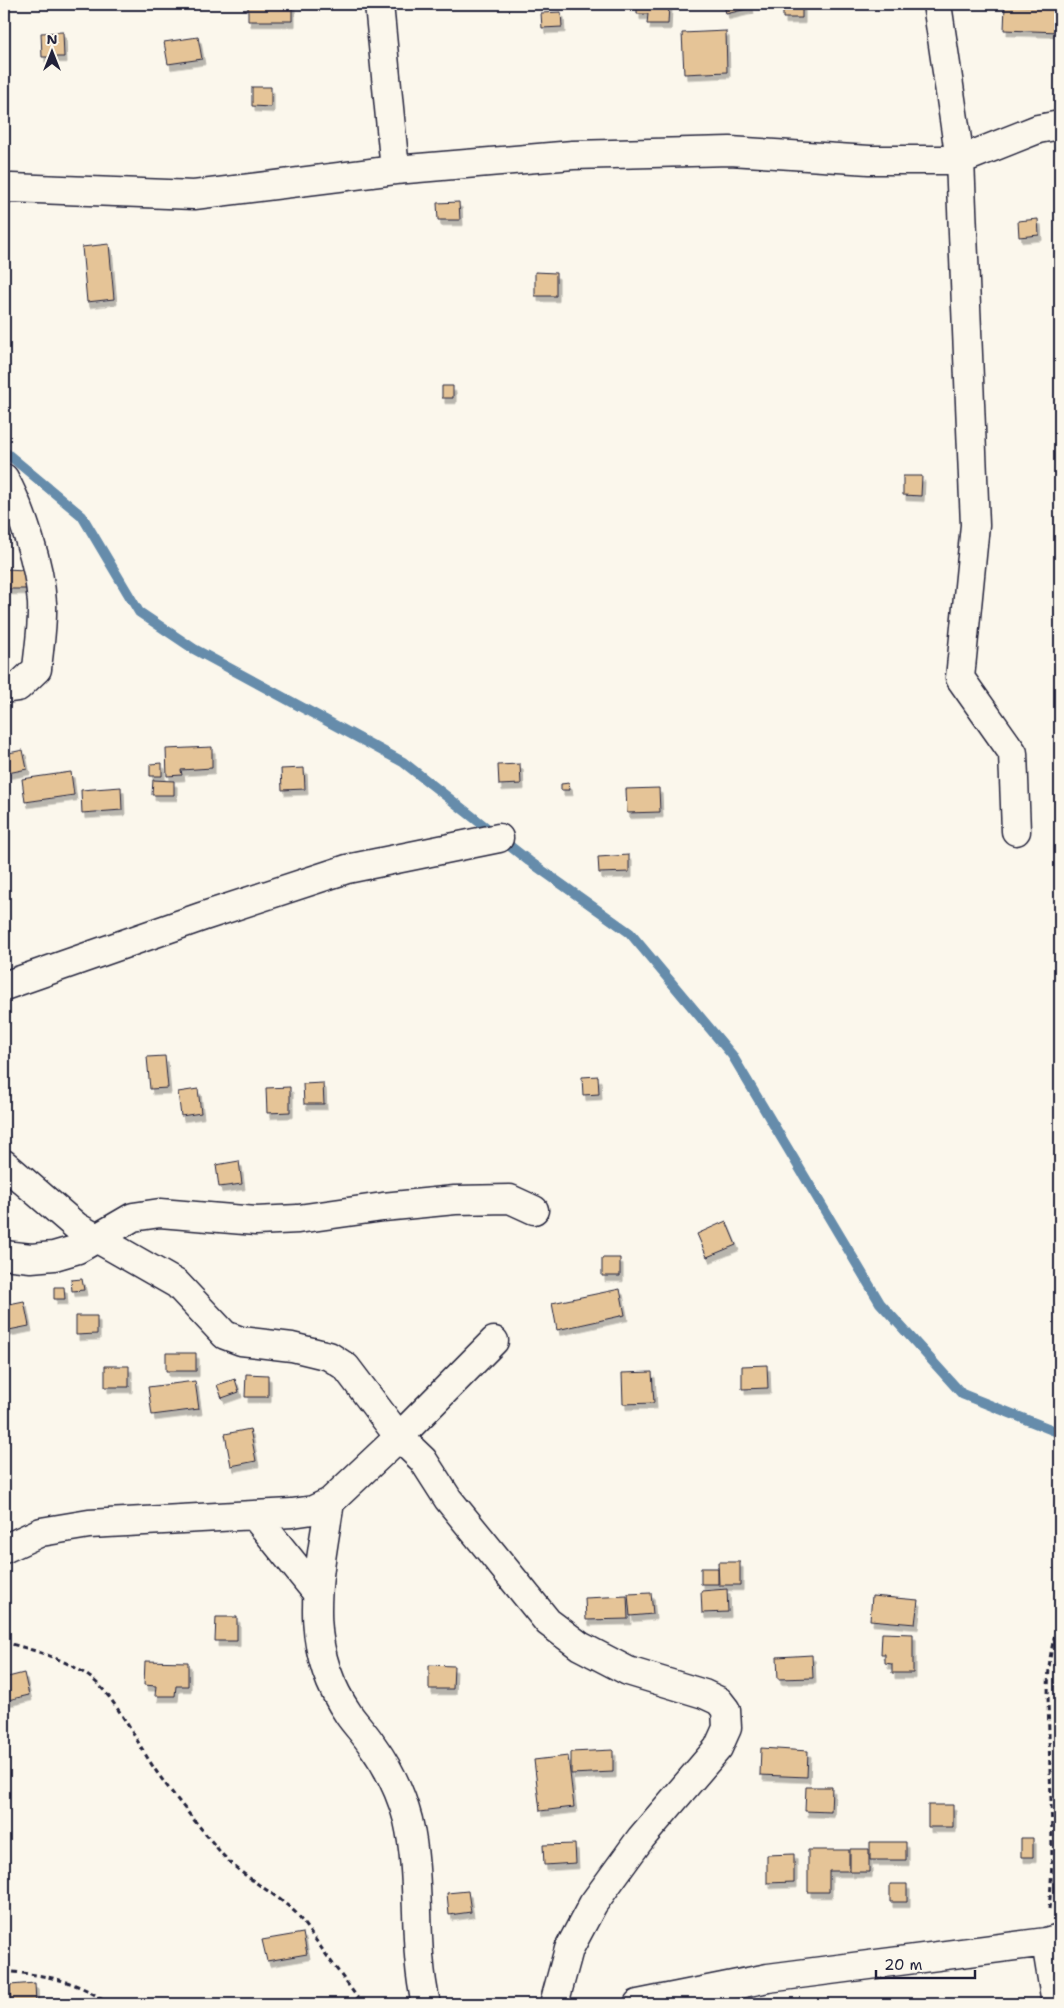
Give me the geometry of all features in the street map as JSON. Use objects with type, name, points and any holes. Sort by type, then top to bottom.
[{"type":"street","points":[[379,4],[395,170]]},
{"type":"street","points":[[937,4],[960,160],[975,525],[960,678],[1013,753],[1016,831]]},
{"type":"street","points":[[4,189],[194,195],[395,170],[573,155],[730,151],[870,160],[960,160],[1038,129],[1060,125]]},
{"type":"street","points":[[4,478],[12,493],[31,546],[42,603],[37,669],[18,688],[4,689]]},
{"type":"street","points":[[4,986],[201,917],[347,869],[499,838]]},
{"type":"street","points":[[4,1164],[77,1227],[177,1284],[225,1335],[258,1344],[292,1346],[329,1356],[346,1367],[399,1437],[422,1460],[448,1499],[548,1622],[580,1646],[628,1671],[704,1694],[719,1701],[726,1710],[727,1728],[718,1748],[640,1838],[593,1904],[570,1949],[554,2004]]},
{"type":"street","points":[[4,1255],[31,1258],[54,1256],[78,1249],[134,1217],[160,1212],[256,1221],[298,1219],[383,1206],[455,1200],[510,1199],[534,1210]]},
{"type":"street","points":[[4,1548],[41,1532],[89,1524],[313,1510],[330,1502],[399,1437],[494,1341]]},
{"type":"street","points":[[330,1502],[316,1593],[319,1650],[332,1687],[349,1715],[373,1745],[397,1785],[408,1819],[414,1864],[419,1974],[426,2004]]},
{"type":"street","points":[[254,1515],[316,1593]]},
{"type":"street","points":[[638,2004],[768,1978],[1053,1940],[1056,2004]]},
{"type":"path","points":[[1053,1940],[1048,1710],[1050,1656],[1054,1636],[1060,1621]]},
{"type":"path","points":[[4,1642],[30,1649],[71,1665],[92,1679],[128,1724],[156,1771],[223,1855],[246,1876],[283,1901],[296,1913],[362,2004]]},
{"type":"path","points":[[4,1970],[42,1975],[74,1983],[108,2004]]},
{"type":"building","points":[[248,4],[292,4],[292,21],[248,21]]},
{"type":"building","points":[[637,4],[669,4],[668,24],[647,24],[648,14],[637,14]]},
{"type":"building","points":[[724,4],[750,4],[751,8],[726,14]]},
{"type":"building","points":[[783,4],[802,4],[802,18],[783,18]]},
{"type":"building","points":[[1005,5],[1060,7],[1060,32],[1004,30]]},
{"type":"building","points":[[561,12],[562,27],[542,28],[541,13]]},
{"type":"building","points":[[726,31],[727,72],[684,74],[682,33]]},
{"type":"building","points":[[63,32],[64,57],[42,57],[41,33]]},
{"type":"building","points":[[198,37],[202,59],[168,64],[164,42]]},
{"type":"building","points":[[252,87],[271,87],[271,107],[252,106]]},
{"type":"building","points":[[459,202],[460,220],[438,220],[437,203]]},
{"type":"building","points":[[1038,219],[1039,235],[1019,237],[1018,221]]},
{"type":"building","points":[[109,244],[114,299],[87,302],[82,247]]},
{"type":"building","points":[[535,272],[556,273],[556,296],[535,296]]},
{"type":"building","points":[[442,386],[453,386],[453,398],[442,398]]},
{"type":"building","points":[[903,476],[922,476],[921,496],[903,495]]},
{"type":"building","points":[[5,569],[26,570],[26,589],[4,589]]},
{"type":"building","points":[[4,626],[7,643],[4,643]]},
{"type":"building","points":[[212,747],[212,768],[181,770],[182,775],[167,776],[166,749]]},
{"type":"building","points":[[23,750],[27,769],[8,773],[4,754]]},
{"type":"building","points":[[162,763],[162,776],[150,776],[150,764]]},
{"type":"building","points":[[520,764],[521,784],[499,785],[498,765]]},
{"type":"building","points":[[304,768],[305,789],[282,790],[281,769]]},
{"type":"building","points":[[71,772],[74,795],[25,802],[22,779]]},
{"type":"building","points":[[153,780],[174,781],[174,795],[152,795]]},
{"type":"building","points":[[569,783],[570,790],[561,790],[561,784]]},
{"type":"building","points":[[121,787],[122,810],[82,813],[81,790]]},
{"type":"building","points":[[659,788],[660,812],[627,813],[626,789]]},
{"type":"building","points":[[629,855],[629,872],[599,873],[598,857]]},
{"type":"building","points":[[165,1056],[168,1088],[150,1089],[147,1057]]},
{"type":"building","points":[[598,1076],[599,1094],[583,1095],[582,1077]]},
{"type":"building","points":[[323,1083],[324,1104],[304,1104],[303,1084]]},
{"type":"building","points":[[290,1087],[290,1112],[267,1113],[266,1088]]},
{"type":"building","points":[[198,1089],[201,1113],[181,1116],[178,1092]]},
{"type":"building","points":[[239,1161],[242,1184],[219,1187],[216,1165]]},
{"type":"building","points":[[726,1221],[736,1245],[707,1257],[697,1234]]},
{"type":"building","points":[[602,1258],[620,1258],[620,1276],[602,1276]]},
{"type":"building","points":[[82,1279],[84,1290],[72,1291],[71,1280]]},
{"type":"building","points":[[54,1287],[64,1287],[65,1299],[54,1299]]},
{"type":"building","points":[[620,1289],[625,1315],[557,1330],[552,1303]]},
{"type":"building","points":[[24,1301],[29,1326],[4,1331],[4,1305]]},
{"type":"building","points":[[76,1316],[97,1316],[97,1334],[76,1335]]},
{"type":"building","points":[[166,1353],[196,1353],[196,1371],[166,1371]]},
{"type":"building","points":[[767,1365],[768,1388],[742,1389],[742,1366]]},
{"type":"building","points":[[105,1366],[129,1366],[129,1387],[105,1387]]},
{"type":"building","points":[[652,1372],[654,1403],[623,1404],[622,1373]]},
{"type":"building","points":[[246,1374],[268,1375],[268,1397],[245,1397]]},
{"type":"building","points":[[235,1379],[239,1392],[222,1398],[217,1385]]},
{"type":"building","points":[[195,1381],[199,1409],[152,1415],[148,1387]]},
{"type":"building","points":[[250,1429],[256,1461],[231,1466],[225,1434]]},
{"type":"building","points":[[718,1562],[740,1562],[740,1585],[719,1585]]},
{"type":"building","points":[[701,1568],[718,1568],[718,1584],[701,1584]]},
{"type":"building","points":[[727,1589],[728,1612],[702,1613],[701,1591]]},
{"type":"building","points":[[651,1593],[653,1614],[630,1616],[628,1594]]},
{"type":"building","points":[[627,1596],[628,1619],[586,1620],[585,1598]]},
{"type":"building","points":[[872,1596],[918,1600],[915,1624],[870,1620]]},
{"type":"building","points":[[216,1617],[237,1617],[237,1641],[215,1641]]},
{"type":"building","points":[[882,1633],[913,1634],[913,1673],[892,1673],[892,1664],[885,1663],[885,1654],[881,1654]]},
{"type":"building","points":[[812,1655],[813,1678],[778,1679],[777,1657]]},
{"type":"building","points":[[145,1661],[188,1662],[188,1686],[176,1686],[175,1696],[155,1696],[156,1686],[144,1685]]},
{"type":"building","points":[[429,1665],[454,1666],[453,1689],[429,1689]]},
{"type":"building","points":[[24,1673],[29,1695],[8,1700],[4,1678]]},
{"type":"building","points":[[761,1748],[808,1751],[807,1777],[760,1775]]},
{"type":"building","points":[[613,1750],[613,1772],[571,1774],[571,1752]]},
{"type":"building","points":[[568,1756],[574,1807],[540,1811],[534,1760]]},
{"type":"building","points":[[806,1787],[832,1787],[831,1812],[805,1811]]},
{"type":"building","points":[[928,1805],[953,1805],[953,1827],[928,1827]]},
{"type":"building","points":[[1021,1838],[1033,1838],[1033,1857],[1021,1857]]},
{"type":"building","points":[[870,1842],[906,1842],[906,1860],[870,1860]]},
{"type":"building","points":[[575,1844],[576,1863],[544,1865],[543,1845]]},
{"type":"building","points":[[850,1849],[869,1849],[869,1872],[850,1872]]},
{"type":"building","points":[[808,1850],[849,1850],[849,1871],[829,1871],[829,1892],[808,1892]]},
{"type":"building","points":[[794,1854],[794,1882],[767,1883],[767,1855]]},
{"type":"building","points":[[890,1884],[907,1884],[907,1902],[890,1902]]},
{"type":"building","points":[[468,1891],[471,1912],[449,1915],[447,1893]]},
{"type":"building","points":[[303,1933],[307,1954],[267,1961],[262,1940]]},
{"type":"building","points":[[35,1983],[36,2004],[11,2004],[10,1985]]},
{"type":"waterway","points":[[4,451],[82,516],[139,612],[194,649],[403,762],[529,861],[630,933],[732,1055],[880,1303],[962,1394],[1060,1433]]}]
